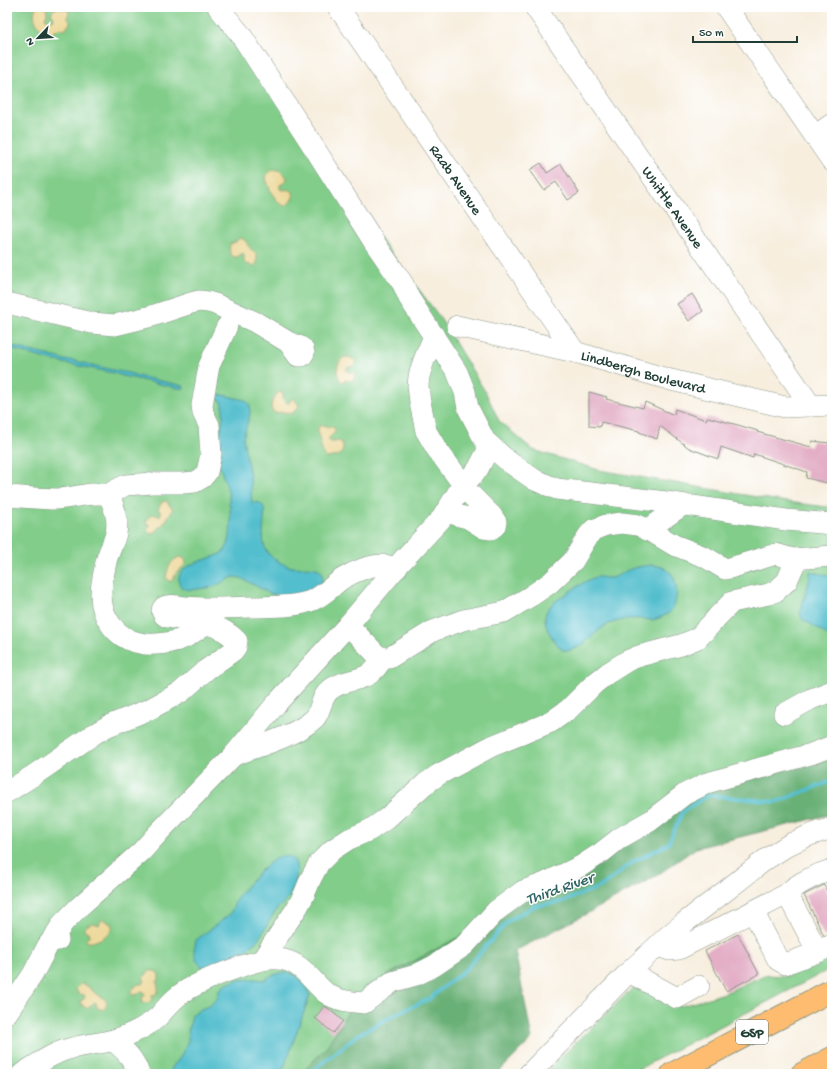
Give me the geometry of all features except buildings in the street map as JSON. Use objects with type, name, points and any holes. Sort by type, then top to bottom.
[{"type":"highway","name":"GSP","points":[[672,1074],[832,990]]},
{"type":"highway","points":[[802,1074],[832,1058]]},
{"type":"street","points":[[218,7],[241,35],[372,239],[403,284],[409,298],[457,372],[465,392],[468,408],[485,441],[490,446],[535,480],[556,489],[786,520],[832,524]]},
{"type":"street","name":"Raab Avenue","points":[[338,7],[575,352]]},
{"type":"street","name":"Whittle Avenue","points":[[535,7],[811,406]]},
{"type":"street","points":[[726,7],[832,161]]},
{"type":"street","points":[[815,136],[832,124]]},
{"type":"street","points":[[7,303],[92,323],[115,325],[152,316],[199,301],[208,302],[256,322],[288,342]]},
{"type":"street","points":[[109,495],[126,485],[195,482],[202,478],[207,472],[211,454],[210,440],[208,425],[203,413],[202,405],[209,366],[227,326]]},
{"type":"street","name":"Lindbergh Boulevard","points":[[457,326],[575,352],[671,380],[753,400],[785,406],[832,405]]},
{"type":"street","points":[[434,336],[424,360],[419,376],[418,386],[426,431],[436,448],[470,494],[492,516],[496,522],[495,526],[491,529],[484,528],[468,518],[446,511]]},
{"type":"street","points":[[7,1013],[33,974],[51,941],[58,940],[56,934],[63,923],[142,851],[234,755],[261,736],[281,698],[348,625],[442,518],[464,485],[478,469],[490,446]]},
{"type":"street","points":[[478,469],[488,465],[500,464],[516,467]]},
{"type":"street","points":[[7,496],[36,499],[58,499],[101,493],[109,495]]},
{"type":"street","points":[[109,495],[117,518],[116,533],[106,561],[101,596],[103,609],[114,629],[123,637],[134,642],[158,644],[184,638],[227,608]]},
{"type":"street","points":[[648,530],[683,505]]},
{"type":"street","points":[[348,625],[377,655],[383,658],[389,658],[432,631],[446,625],[504,612],[518,604],[550,583],[563,572],[573,561],[593,530],[606,525],[622,523],[638,525],[674,545],[705,557],[725,569],[776,554],[793,559],[832,556]]},
{"type":"street","points":[[262,960],[297,908],[319,863],[332,850],[349,839],[370,830],[386,819],[425,784],[438,775],[492,746],[551,722],[569,709],[594,684],[608,673],[640,656],[681,645],[698,638],[732,602],[769,594],[776,591],[787,581],[798,559]]},
{"type":"street","points":[[7,792],[94,734],[108,726],[150,709],[181,692],[236,647],[237,641],[222,629],[164,616],[163,609],[165,607],[227,608],[281,606],[304,603],[322,596],[343,579],[364,568],[382,565],[397,568]]},
{"type":"street","points":[[261,736],[291,733],[306,725],[316,717],[325,696],[332,689],[347,681],[366,676],[374,670],[383,658]]},
{"type":"street","points":[[784,714],[811,699],[832,691]]},
{"type":"street","points":[[22,1074],[51,1055],[65,1050],[123,1043],[133,1033],[156,1018],[176,997],[185,991],[216,975],[262,960],[274,958],[288,960],[306,972],[326,993],[331,996],[344,1001],[364,1003],[392,982],[416,975],[434,966],[465,945],[496,911],[523,891],[543,884],[581,866],[620,838],[650,821],[685,794],[707,783],[811,754],[832,746]]},
{"type":"street","points":[[529,1074],[629,972],[684,923],[765,860],[790,844],[810,835],[832,828]]},
{"type":"street","points":[[658,946],[669,950],[679,949],[787,894],[793,888],[824,872],[832,870]]},
{"type":"street","points":[[753,911],[778,960],[785,964],[825,949],[787,894]]},
{"type":"street","points":[[629,972],[677,998],[700,986]]},
{"type":"street","points":[[123,1043],[137,1067],[139,1074]]},
{"type":"green space","points":[[7,7],[228,7],[379,237],[438,315],[486,393],[499,421],[533,450],[599,470],[780,501],[832,507],[832,781],[709,795],[308,1074],[7,1074]]},
{"type":"green space","points":[[832,736],[832,814],[696,848],[656,876],[515,951],[532,1039],[497,1074],[301,1074],[325,1049],[363,988],[533,898],[693,799]]},
{"type":"green space","points":[[832,952],[832,968],[629,1074],[543,1074],[634,987],[682,1006],[725,993],[764,975],[787,976]]},
{"type":"sand","points":[[36,7],[46,7],[47,14],[45,18],[50,20],[53,20],[54,18],[51,13],[54,9],[58,8],[68,10],[69,13],[67,18],[70,23],[65,30],[60,28],[52,33],[48,32],[40,27],[35,20],[34,12]]},
{"type":"sand","points":[[274,170],[282,172],[287,178],[286,181],[280,185],[280,189],[289,190],[293,193],[293,198],[285,206],[278,202],[275,198],[266,178],[269,172]]},
{"type":"sand","points":[[239,238],[244,240],[257,255],[257,263],[254,266],[244,262],[243,253],[237,257],[230,254],[230,244],[236,242]]},
{"type":"sand","points":[[347,357],[353,358],[356,363],[346,370],[355,374],[354,379],[342,382],[338,376],[337,370],[341,360]]},
{"type":"sand","points":[[279,392],[283,393],[283,399],[287,403],[289,403],[291,399],[294,399],[299,405],[298,408],[291,414],[284,412],[276,413],[272,411],[272,403]]},
{"type":"sand","points":[[322,425],[335,428],[334,433],[328,439],[330,442],[341,442],[343,450],[337,456],[327,458],[323,454],[318,432],[318,428]]},
{"type":"sand","points":[[167,501],[173,508],[161,527],[150,534],[147,530],[150,525],[146,523],[147,520],[153,514],[160,516],[161,513],[158,509],[162,502]]},
{"type":"sand","points":[[179,557],[185,560],[185,565],[177,572],[172,581],[168,581],[166,577],[171,563]]},
{"type":"sand","points":[[102,919],[110,923],[113,928],[105,936],[98,940],[94,942],[87,942],[86,939],[90,933],[84,931],[84,929],[89,924],[95,923],[99,925]]},
{"type":"sand","points":[[150,971],[155,971],[159,974],[159,979],[157,982],[158,992],[157,994],[152,995],[151,1002],[142,1003],[142,997],[145,995],[143,991],[134,995],[131,994],[131,991],[138,984],[143,984],[145,981],[143,978]]},
{"type":"sand","points":[[81,984],[84,984],[105,1000],[107,1004],[103,1010],[96,1007],[97,1004],[95,1002],[87,1009],[81,1004],[80,1001],[84,999],[85,996],[83,994],[79,995],[76,989]]},
{"type":"water","points":[[7,345],[43,355],[184,386],[183,389],[54,361],[7,348]]},
{"type":"water","points":[[214,393],[245,400],[250,405],[250,414],[243,438],[250,476],[252,503],[259,503],[264,507],[264,543],[266,550],[271,556],[287,566],[309,567],[319,569],[322,572],[323,577],[321,585],[304,594],[278,596],[269,593],[241,578],[233,577],[213,587],[186,590],[180,585],[179,575],[182,571],[193,564],[221,554],[228,546],[229,541],[231,523],[229,496],[219,463],[219,440],[223,417],[223,404],[214,396]]},
{"type":"water","points":[[652,565],[660,566],[666,569],[674,577],[676,598],[674,606],[669,613],[652,620],[621,620],[604,626],[586,642],[576,648],[562,650],[550,634],[545,622],[547,610],[551,605],[592,578],[611,578],[634,568]]},
{"type":"water","points":[[810,571],[832,577],[832,639],[802,619],[800,612],[810,577]]},
{"type":"water","points":[[281,856],[287,856],[294,860],[297,870],[295,883],[288,898],[277,909],[259,938],[238,956],[225,963],[211,967],[201,966],[196,960],[195,956],[194,949],[196,940],[230,914],[238,896],[261,870],[273,860]]},
{"type":"water","points":[[287,972],[296,975],[307,988],[310,995],[285,1065],[278,1074],[169,1074],[173,1066],[180,1058],[188,1041],[188,1032],[192,1015],[211,1005],[218,997],[219,991],[224,985],[237,980],[264,980],[275,974]]},
{"type":"waterway","name":"Third River","points":[[308,1074],[359,1034],[398,1013],[429,999],[466,969],[508,921],[534,906],[561,902],[600,887],[633,862],[668,844],[683,811],[709,795],[776,802],[832,781]]}]
